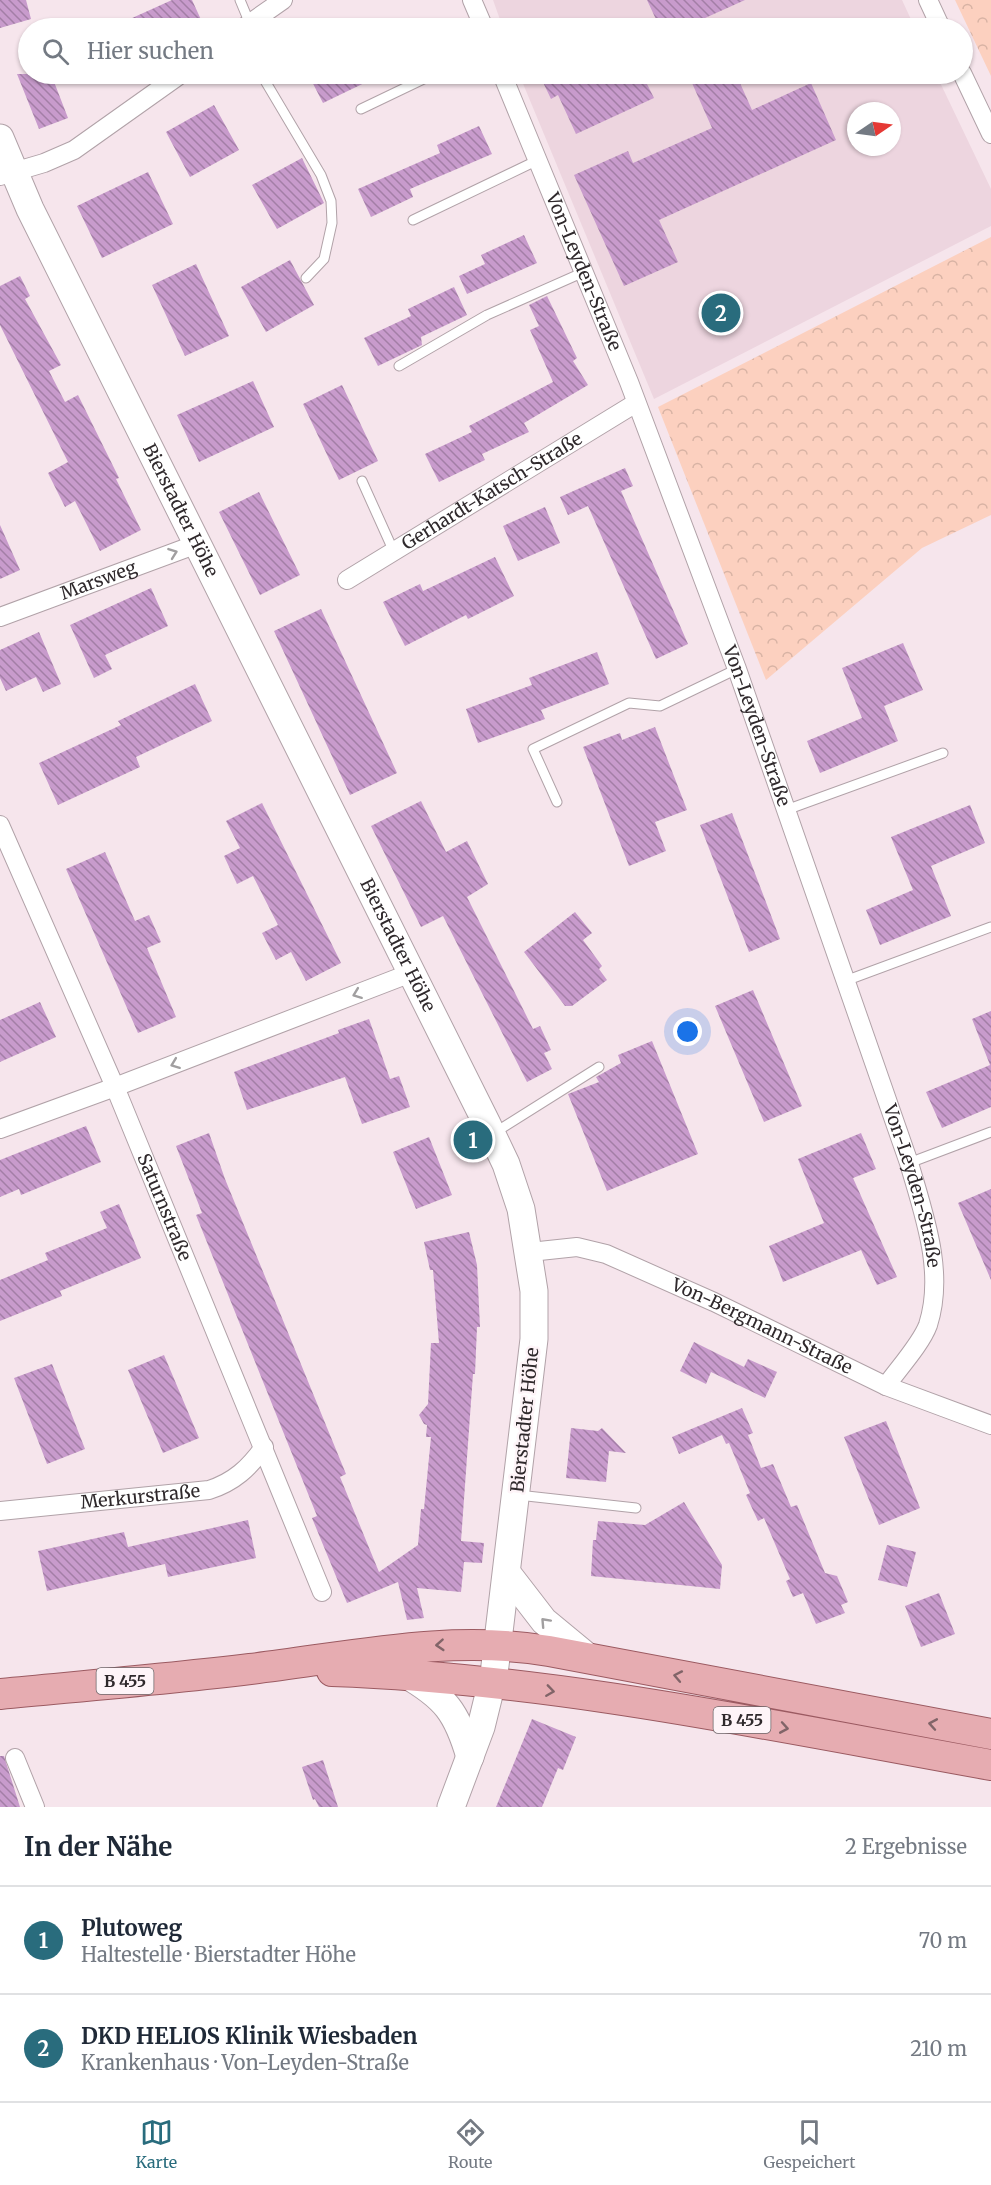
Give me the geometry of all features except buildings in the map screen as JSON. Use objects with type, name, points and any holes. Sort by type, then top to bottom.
[{"type":"main road","name":"Bierstadter Höhe","points":[[0,138],[6,174],[197,544],[492,1134],[515,1189],[530,1252],[534,1291],[534,1339],[499,1645],[492,1683],[470,1757],[451,1807]]},
{"type":"main road","points":[[507,1573],[544,1621],[590,1659]]},
{"type":"main road","name":"B 455","points":[[0,1695],[250,1669],[404,1648],[454,1644],[499,1645],[539,1649],[991,1734]]},
{"type":"main road","name":"B 455","points":[[250,1669],[404,1674],[492,1683],[658,1705],[991,1765]]},
{"type":"main road","points":[[404,1674],[431,1689],[446,1703],[463,1735],[470,1757]]},
{"type":"street","points":[[472,0],[480,18]]},
{"type":"street","points":[[928,0],[936,18]]},
{"type":"street","points":[[258,18],[281,1]]},
{"type":"street","points":[[6,174],[74,150],[167,84]]},
{"type":"street","name":"Von-Leyden-Straße","points":[[506,84],[636,403],[737,669],[909,1163],[927,1227],[936,1287],[927,1327],[886,1386]]},
{"type":"street","points":[[968,84],[991,134]]},
{"type":"street","name":"Gerhardt-Katsch-Straße","points":[[347,580],[636,403]]},
{"type":"street","name":"Marsweg","points":[[0,617],[197,544]]},
{"type":"street","name":"Saturnstraße","points":[[0,825],[115,1087],[322,1592]]},
{"type":"street","points":[[0,1129],[411,973]]},
{"type":"street","name":"Von-Bergmann-Straße","points":[[530,1252],[577,1246],[606,1254],[714,1302],[886,1386],[991,1425]]},
{"type":"street","name":"Merkurstraße","points":[[0,1511],[209,1490],[226,1485],[241,1474],[264,1447]]},
{"type":"street","points":[[15,1758],[35,1807]]},
{"type":"lane","points":[[240,0],[245,18]]},
{"type":"lane","points":[[267,84],[316,166],[331,201],[332,223],[324,259],[306,278]]},
{"type":"lane","points":[[361,109],[413,84]]},
{"type":"lane","points":[[413,220],[538,160]]},
{"type":"lane","points":[[399,366],[487,315],[584,272]]},
{"type":"lane","points":[[362,481],[394,552]]},
{"type":"lane","points":[[557,802],[533,749],[628,703],[660,706],[737,669]]},
{"type":"lane","points":[[786,810],[943,753]]},
{"type":"lane","points":[[845,981],[991,927]]},
{"type":"lane","points":[[492,1134],[599,1067]]},
{"type":"lane","points":[[909,1163],[991,1132]]},
{"type":"lane","points":[[516,1495],[636,1508]]},
{"type":"shaded area","points":[[493,0],[902,0],[910,18],[499,18]]},
{"type":"shaded area","points":[[523,84],[941,84],[991,189],[991,226],[654,399]]},
{"type":"green space","points":[[955,0],[991,0],[991,76],[973,38],[973,18],[964,18]]},
{"type":"green space","points":[[991,237],[991,515],[922,548],[766,680],[658,407]]},
{"type":"place","name":"DKD HELIOS Klinik Wiesbaden","points":[[721,313]]},
{"type":"place","name":"Plutoweg","points":[[473,1140]]}]
